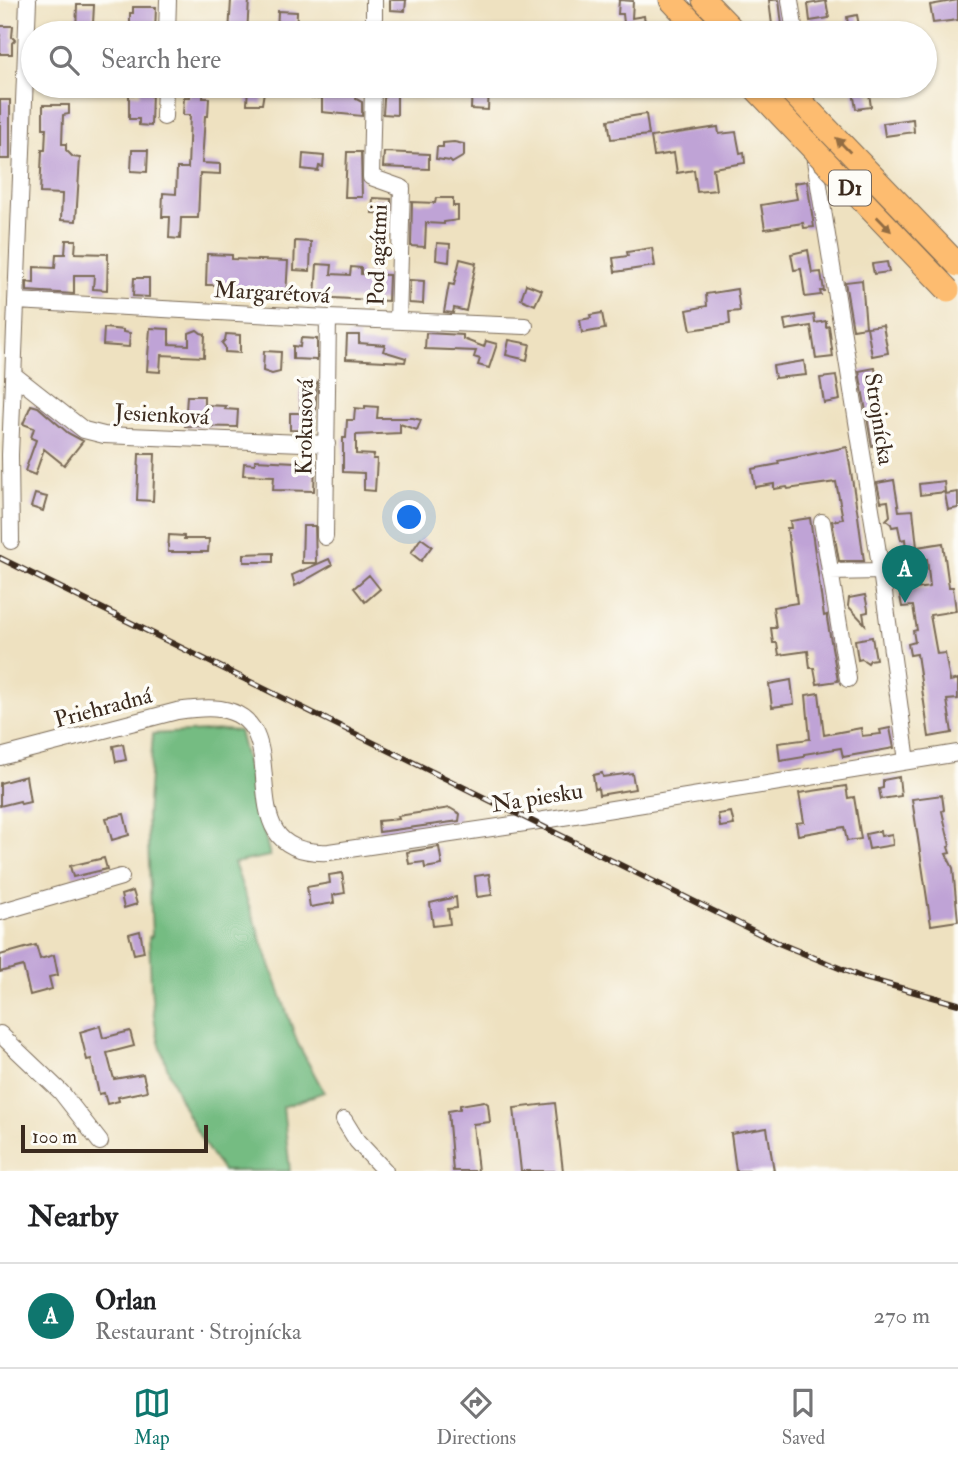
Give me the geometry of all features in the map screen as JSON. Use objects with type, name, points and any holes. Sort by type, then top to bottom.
[{"type":"highway","points":[[671,0],[691,21]]},
{"type":"highway","points":[[704,0],[724,21]]},
{"type":"highway","name":"D1","points":[[764,98],[958,301]]},
{"type":"highway","name":"D1","points":[[798,98],[958,265]]},
{"type":"street","points":[[28,21],[29,0]]},
{"type":"street","points":[[167,21],[168,0]]},
{"type":"street","points":[[374,0],[374,21]]},
{"type":"street","points":[[790,0],[793,21]]},
{"type":"street","points":[[11,541],[5,452],[14,375],[25,98]]},
{"type":"street","points":[[164,117],[165,98]]},
{"type":"street","name":"Pod agátmi","points":[[373,98],[371,177],[402,188],[398,320]]},
{"type":"street","name":"Strojnícka","points":[[805,98],[881,571],[907,761]]},
{"type":"street","name":"Margarétová","points":[[16,301],[525,326]]},
{"type":"street","name":"Krokusová","points":[[324,537],[328,318]]},
{"type":"street","name":"Jesienková","points":[[14,375],[83,430],[104,435],[327,444]]},
{"type":"street","points":[[822,522],[848,679]]},
{"type":"street","points":[[830,572],[881,571]]},
{"type":"street","name":"Na piesku","points":[[219,709],[240,717],[257,734],[272,826],[287,844],[300,851],[309,852],[329,852],[531,822],[958,752]]},
{"type":"street","name":"Priehradná","points":[[0,757],[177,711],[219,709]]},
{"type":"street","points":[[0,912],[121,877]]},
{"type":"street","points":[[0,1034],[61,1093],[100,1142]]},
{"type":"street","points":[[344,1120],[357,1141],[385,1171]]},
{"type":"green space","points":[[239,731],[270,856],[234,863],[298,1044],[324,1092],[283,1107],[290,1171],[223,1171],[194,1127],[178,1095],[165,1062],[154,1019],[149,937],[152,936],[147,816],[153,734]]},
{"type":"building","points":[[231,0],[249,0],[248,21],[230,21]]},
{"type":"building","points":[[390,0],[406,0],[405,11],[390,10]]},
{"type":"building","points":[[619,0],[633,1],[632,18],[644,16],[645,21],[624,21],[623,14],[618,14]]},
{"type":"building","points":[[769,0],[779,0],[782,21],[772,21]]},
{"type":"building","points":[[958,0],[958,20],[933,21],[930,5]]},
{"type":"building","points":[[826,1],[829,18],[810,21],[808,4]]},
{"type":"building","points":[[77,5],[94,5],[93,21],[76,21]]},
{"type":"building","points":[[133,7],[156,7],[155,21],[130,21],[130,13],[133,13]]},
{"type":"building","points":[[278,11],[297,12],[297,21],[278,21]]},
{"type":"building","points":[[857,15],[858,21],[848,21],[847,17]]},
{"type":"building","points":[[0,26],[13,26],[12,37],[15,40],[12,43],[12,54],[0,54]]},
{"type":"building","points":[[129,98],[152,98],[151,126],[139,125],[139,119],[129,119]]},
{"type":"building","points":[[184,98],[209,98],[202,163],[220,164],[220,174],[200,173],[198,218],[181,218],[180,239],[169,238],[170,217],[162,217],[163,193],[176,194],[177,168],[188,168],[190,115],[183,115]]},
{"type":"building","points":[[247,98],[263,98],[262,104],[247,104]]},
{"type":"building","points":[[322,98],[356,98],[362,102],[362,116],[322,112]]},
{"type":"building","points":[[384,98],[397,98],[397,115],[383,114]]},
{"type":"building","points":[[471,98],[488,98],[488,110],[471,109]]},
{"type":"building","points":[[854,98],[870,98],[871,107],[856,109]]},
{"type":"building","points":[[0,100],[10,100],[10,159],[0,159]]},
{"type":"building","points":[[43,105],[69,105],[69,114],[63,115],[62,144],[66,144],[66,150],[73,157],[80,158],[76,221],[61,220],[62,194],[40,193],[46,128],[43,128]]},
{"type":"building","points":[[646,114],[649,135],[611,139],[608,120]]},
{"type":"building","points":[[913,119],[914,132],[885,136],[883,123]]},
{"type":"building","points":[[718,127],[719,134],[736,132],[740,153],[744,152],[745,163],[713,168],[716,190],[697,192],[694,170],[677,173],[674,153],[654,156],[651,137]]},
{"type":"building","points":[[443,143],[464,144],[464,156],[452,163],[436,159],[437,147],[443,147]]},
{"type":"building","points":[[132,150],[148,150],[147,172],[131,171]]},
{"type":"building","points":[[347,152],[361,152],[362,197],[345,197]]},
{"type":"building","points":[[384,152],[429,154],[429,169],[383,167]]},
{"type":"building","points":[[303,154],[324,156],[323,167],[319,166],[318,171],[302,169]]},
{"type":"building","points":[[807,181],[814,227],[804,228],[803,223],[765,229],[761,205],[797,199],[794,183]]},
{"type":"building","points":[[373,198],[391,199],[391,214],[372,213]]},
{"type":"building","points":[[436,198],[453,198],[453,206],[458,206],[458,220],[444,224],[426,223],[425,247],[411,246],[412,202],[435,203]]},
{"type":"building","points":[[66,240],[76,240],[75,253],[108,254],[107,290],[93,289],[94,275],[74,275],[74,294],[27,291],[27,282],[34,283],[34,267],[55,268],[56,254],[65,254]]},
{"type":"building","points":[[295,241],[311,242],[310,271],[294,270]]},
{"type":"building","points":[[437,243],[450,244],[449,262],[436,260]]},
{"type":"building","points":[[652,248],[655,266],[615,272],[613,258],[628,256],[627,252]]},
{"type":"building","points":[[808,250],[812,273],[821,272],[824,291],[820,291],[821,295],[805,297],[801,269],[794,270],[791,254]]},
{"type":"building","points":[[207,254],[232,255],[232,259],[288,261],[286,296],[273,295],[273,290],[254,289],[254,294],[218,293],[218,285],[206,285]]},
{"type":"building","points":[[460,259],[476,263],[466,311],[454,308],[453,313],[444,312],[449,284],[454,285]]},
{"type":"building","points":[[887,262],[889,272],[874,274],[872,264]]},
{"type":"building","points":[[317,264],[332,265],[331,274],[350,275],[351,267],[361,268],[361,274],[389,275],[388,301],[315,297]]},
{"type":"building","points":[[134,278],[149,278],[149,297],[133,296]]},
{"type":"building","points":[[410,280],[424,281],[423,304],[409,303]]},
{"type":"building","points":[[862,280],[866,327],[853,329],[845,282]]},
{"type":"building","points":[[526,284],[542,290],[535,305],[521,299]]},
{"type":"building","points":[[737,289],[740,311],[729,312],[730,324],[691,330],[687,310],[707,306],[706,294]]},
{"type":"building","points":[[602,313],[605,329],[582,333],[580,320]]},
{"type":"building","points":[[814,315],[815,323],[826,321],[826,327],[829,326],[833,357],[816,359],[811,326],[786,330],[784,320]]},
{"type":"building","points":[[883,325],[888,353],[872,356],[867,327]]},
{"type":"building","points":[[104,328],[130,333],[129,347],[103,345]]},
{"type":"building","points":[[150,328],[169,329],[169,344],[189,345],[189,333],[197,330],[205,334],[204,357],[161,355],[160,372],[147,371]]},
{"type":"building","points":[[426,333],[463,335],[463,339],[484,347],[486,341],[497,344],[489,368],[478,365],[480,359],[474,357],[476,351],[425,349]]},
{"type":"building","points":[[226,334],[240,335],[240,353],[225,352],[222,343]]},
{"type":"building","points":[[347,335],[359,335],[359,343],[385,345],[383,351],[406,358],[405,362],[346,359]]},
{"type":"building","points":[[301,338],[317,339],[317,360],[293,359],[293,346],[300,347]]},
{"type":"building","points":[[509,340],[530,344],[527,360],[506,355]]},
{"type":"building","points":[[264,351],[281,352],[280,372],[272,374],[263,371]]},
{"type":"building","points":[[804,361],[806,375],[775,378],[773,366]]},
{"type":"building","points":[[875,368],[878,387],[871,388],[876,422],[882,421],[885,439],[879,440],[880,445],[872,446],[859,371]]},
{"type":"building","points":[[836,376],[840,400],[824,403],[820,378]]},
{"type":"building","points":[[301,381],[317,382],[314,431],[290,430],[290,413],[300,413]]},
{"type":"building","points":[[187,396],[204,396],[204,405],[226,406],[225,409],[238,410],[237,427],[185,426]]},
{"type":"building","points":[[31,405],[38,407],[68,433],[83,441],[64,465],[44,449],[35,475],[25,471],[36,440],[31,438],[34,428],[23,424]]},
{"type":"building","points":[[365,406],[378,407],[377,418],[421,420],[417,430],[400,424],[400,433],[356,435],[356,454],[374,455],[373,459],[377,459],[375,491],[364,490],[364,473],[343,472],[343,438],[346,438],[347,420],[354,420],[355,408],[365,409]]},
{"type":"building","points":[[847,447],[864,561],[839,561],[832,521],[843,519],[836,482],[788,489],[774,489],[774,484],[755,487],[752,469]]},
{"type":"building","points":[[139,454],[155,454],[153,501],[137,500]]},
{"type":"building","points":[[255,460],[315,463],[314,491],[273,490],[274,476],[243,475],[244,463],[255,464]]},
{"type":"building","points":[[894,480],[899,511],[913,510],[917,547],[943,543],[949,587],[953,587],[956,611],[930,615],[937,654],[945,653],[950,681],[958,679],[958,699],[947,700],[952,733],[929,737],[917,654],[910,655],[908,644],[915,642],[913,631],[917,630],[913,606],[902,607],[900,596],[906,595],[910,584],[916,589],[930,587],[927,559],[907,560],[905,539],[901,540],[898,526],[892,527],[886,520],[890,516],[888,501],[881,502],[877,483]]},
{"type":"building","points":[[944,481],[945,492],[920,495],[919,484]]},
{"type":"building","points":[[958,492],[958,508],[948,510],[945,494]]},
{"type":"building","points":[[35,494],[47,497],[43,511],[31,507]]},
{"type":"building","points":[[810,518],[824,616],[827,615],[838,681],[817,684],[814,668],[810,668],[808,651],[779,655],[777,643],[773,643],[771,628],[776,628],[773,607],[797,603],[787,528],[791,528],[790,521]]},
{"type":"building","points":[[303,526],[315,526],[316,563],[302,563]]},
{"type":"building","points":[[169,535],[184,536],[184,539],[209,539],[208,552],[168,552]]},
{"type":"building","points":[[421,538],[432,546],[421,561],[411,553]]},
{"type":"building","points":[[273,553],[273,562],[244,562],[244,554]]},
{"type":"building","points":[[329,559],[332,565],[295,586],[292,575]]},
{"type":"building","points":[[369,575],[380,589],[365,602],[354,588]]},
{"type":"building","points":[[865,595],[868,612],[863,613],[865,624],[848,606],[849,598]]},
{"type":"building","points":[[872,637],[876,659],[868,663],[862,659],[858,660],[855,640]]},
{"type":"building","points":[[791,680],[794,704],[772,707],[769,684]]},
{"type":"building","points":[[819,693],[824,735],[861,728],[862,736],[881,734],[880,730],[890,728],[894,748],[843,757],[841,748],[780,761],[778,743],[810,739],[806,695]]},
{"type":"building","points":[[123,744],[126,760],[116,762],[113,746]]},
{"type":"building","points":[[602,773],[603,777],[632,773],[635,789],[599,795],[598,788],[595,789],[593,775]]},
{"type":"building","points":[[26,776],[30,802],[21,804],[20,801],[0,806],[0,783]]},
{"type":"building","points":[[899,777],[901,796],[881,799],[879,789],[883,788],[883,780]]},
{"type":"building","points":[[846,786],[848,798],[854,797],[861,839],[847,841],[844,827],[798,835],[796,823],[804,822],[799,793]]},
{"type":"building","points":[[942,795],[942,811],[950,846],[950,853],[946,854],[953,868],[958,921],[931,925],[912,799]]},
{"type":"building","points":[[450,808],[460,814],[459,821],[379,832],[378,821]]},
{"type":"building","points":[[731,812],[734,825],[720,827],[718,814]]},
{"type":"building","points":[[124,814],[129,835],[112,840],[106,818]]},
{"type":"building","points":[[880,831],[881,836],[892,834],[893,845],[869,849],[866,834]]},
{"type":"building","points":[[439,847],[442,865],[425,868],[424,862],[409,864],[407,852]]},
{"type":"building","points":[[104,858],[107,869],[73,877],[70,866]]},
{"type":"building","points":[[342,873],[345,893],[333,895],[334,903],[310,907],[307,887],[330,883],[329,875]]},
{"type":"building","points":[[489,874],[492,895],[477,897],[475,876]]},
{"type":"building","points":[[133,891],[137,904],[124,908],[121,895]]},
{"type":"building","points":[[456,897],[457,908],[448,909],[450,924],[433,926],[430,903]]},
{"type":"building","points":[[140,931],[144,952],[134,954],[129,934]]},
{"type":"building","points":[[36,945],[40,959],[54,955],[58,975],[49,977],[52,989],[30,995],[23,966],[0,972],[0,955]]},
{"type":"building","points":[[100,1026],[103,1038],[130,1031],[134,1046],[107,1053],[112,1072],[114,1079],[143,1074],[147,1091],[118,1097],[119,1101],[107,1104],[104,1093],[99,1094],[91,1059],[87,1060],[80,1032]]},
{"type":"building","points":[[484,1101],[488,1104],[490,1122],[473,1124],[478,1171],[453,1171],[448,1111],[460,1109],[460,1105]]},
{"type":"building","points":[[555,1103],[563,1171],[521,1171],[514,1108]]},
{"type":"building","points":[[767,1128],[774,1171],[736,1171],[731,1134]]},
{"type":"railway","points":[[0,558],[776,942],[861,977],[958,1004]]},
{"type":"place","name":"Orlan","points":[[905,603]]}]
